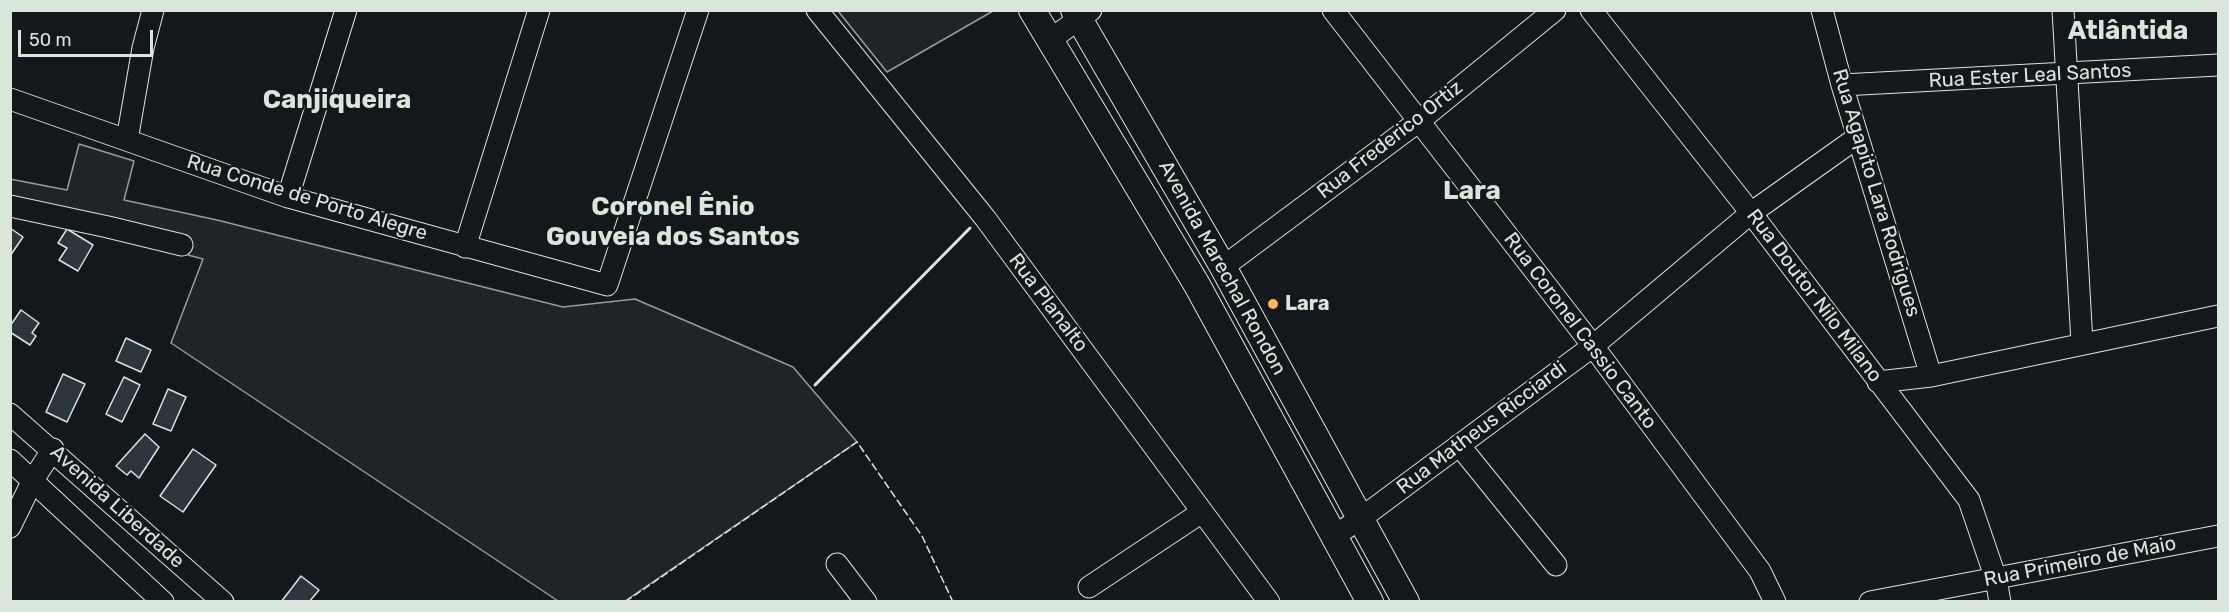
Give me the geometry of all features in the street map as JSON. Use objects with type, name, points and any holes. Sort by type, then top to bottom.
[{"type":"main road","name":"Avenida Marechal Rondon","points":[[1032,10],[1197,285],[1370,602]]},
{"type":"main road","name":"Avenida Marechal Rondon","points":[[1082,13],[1407,602]]},
{"type":"street","points":[[127,140],[143,48],[153,10]]},
{"type":"street","points":[[288,197],[346,10]]},
{"type":"street","points":[[465,247],[539,10]]},
{"type":"street","name":"Rua Conde de Porto Alegre","points":[[10,99],[288,197],[607,285],[699,10]]},
{"type":"street","name":"Rua Planalto","points":[[817,10],[985,218],[1269,602]]},
{"type":"street","name":"Rua Coronel Cassio Canto","points":[[1333,10],[1593,346],[1760,571],[1774,602]]},
{"type":"street","name":"Rua Frederico Ortiz","points":[[1224,267],[1419,121],[1555,10]]},
{"type":"street","name":"Rua Doutor Nilo Milano","points":[[1591,10],[1751,213],[1969,500],[1996,579],[2000,602]]},
{"type":"street","name":"Rua Agapito Lara Rodrigues","points":[[1822,10],[1842,85],[1931,376]]},
{"type":"street","points":[[2063,10],[2082,343]]},
{"type":"street","name":"Avenida Marechal Rondon","points":[[1050,40],[1082,13]]},
{"type":"street","name":"Rua Ester Leal Santos","points":[[1842,85],[2067,75],[2218,65]]},
{"type":"street","name":"Rua Matheus Ricciardi","points":[[1360,519],[1593,346],[1751,213],[1858,137]]},
{"type":"street","points":[[10,206],[182,245]]},
{"type":"street","points":[[1878,382],[1931,376],[2218,316]]},
{"type":"street","name":"Avenida Liberdade","points":[[10,414],[223,602]]},
{"type":"street","points":[[1459,445],[1556,565]]},
{"type":"street","points":[[10,527],[33,480],[53,450]]},
{"type":"street","name":"Avenida Liberdade","points":[[10,460],[163,602]]},
{"type":"street","points":[[1089,587],[1202,512]]},
{"type":"street","points":[[1334,536],[1360,519]]},
{"type":"street","name":"Rua Primeiro de Maio","points":[[1870,602],[2218,536]]},
{"type":"street","points":[[837,564],[866,602]]},
{"type":"shaded area","points":[[838,11],[993,11],[887,72]]},
{"type":"shaded area","points":[[79,144],[134,161],[124,200],[217,220],[563,307],[635,299],[793,367],[857,442],[625,601],[558,601],[171,343],[203,259],[135,241],[11,215],[10,179],[67,190]]},
{"type":"building","points":[[10,228],[23,237],[10,256]]},
{"type":"building","points":[[67,229],[93,245],[78,271],[59,260],[67,248],[58,243]]},
{"type":"building","points":[[21,310],[39,323],[32,333],[36,336],[30,345],[10,332],[10,326]]},
{"type":"building","points":[[126,338],[151,350],[141,372],[116,361]]},
{"type":"building","points":[[63,374],[85,384],[67,422],[46,412]]},
{"type":"building","points":[[124,377],[140,385],[122,422],[106,414]]},
{"type":"building","points":[[168,389],[186,397],[171,431],[153,424]]},
{"type":"building","points":[[145,434],[159,447],[139,478],[131,471],[127,475],[116,466]]},
{"type":"building","points":[[193,449],[216,465],[183,512],[160,496]]},
{"type":"building","points":[[301,576],[319,590],[309,602],[281,602]]},
{"type":"fence","points":[[625,602],[857,442],[922,536],[953,602]]},
{"type":"wall","points":[[815,385],[970,228]]},
{"type":"place","name":"Lara","points":[[1273,304]]},
{"type":"district","name":"Atlântida","points":[[2128,31]]},
{"type":"district","name":"Canjiqueira","points":[[337,100]]},
{"type":"district","name":"Lara","points":[[1472,191]]},
{"type":"district","name":"Coronel Ênio Gouveia dos Santos","points":[[673,222]]}]
